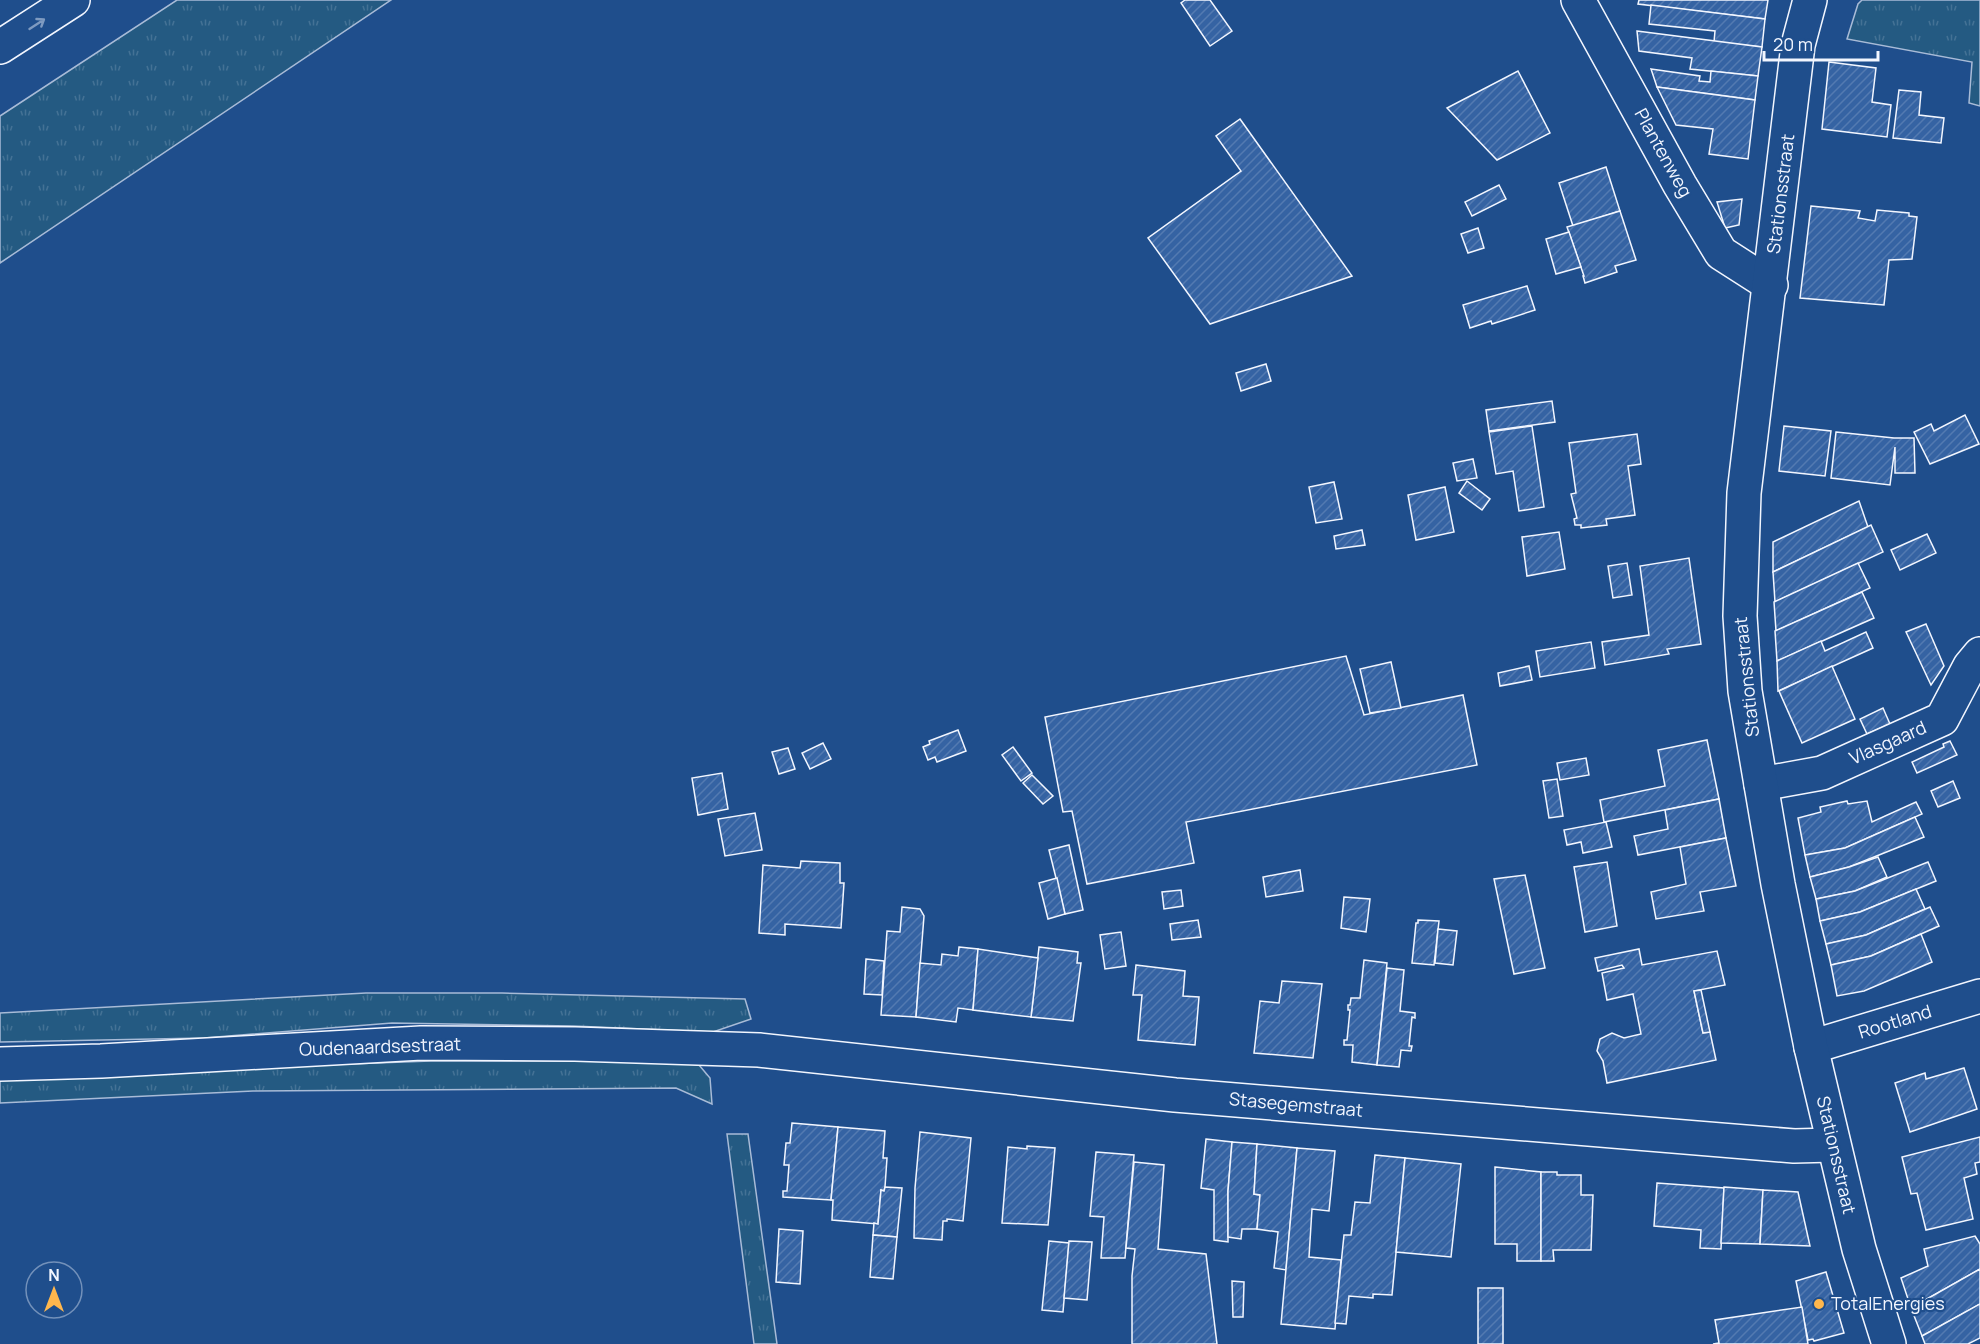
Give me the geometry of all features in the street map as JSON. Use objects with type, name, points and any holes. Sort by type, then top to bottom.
[{"type":"main road","points":[[0,47],[73,0]]},
{"type":"main road","name":"Plantenweg","points":[[1578,0],[1680,185],[1721,253],[1771,285]]},
{"type":"main road","name":"Stationsstraat","points":[[1810,0],[1798,45],[1771,285],[1744,493],[1740,616],[1745,691],[1811,1047],[1859,1249],[1889,1344]]},
{"type":"main road","name":"Vlasgaard","points":[[1761,784],[1822,773],[1942,718],[1970,666],[1980,654]]},
{"type":"main road","name":"Rootland","points":[[1811,1047],[1980,996]]},
{"type":"main road","name":"Oudenaardsestraat","points":[[0,1064],[101,1061],[421,1043],[575,1044],[759,1050]]},
{"type":"main road","name":"Stasegemstraat","points":[[759,1050],[1187,1096],[1782,1145],[1833,1145]]},
{"type":"green space","points":[[177,0],[391,0],[0,263],[0,116]]},
{"type":"green space","points":[[1862,0],[1980,0],[1980,106],[1969,103],[1972,62],[1847,39],[1858,4]]},
{"type":"green space","points":[[366,993],[502,993],[745,999],[751,1019],[713,1032],[573,1026],[392,1023],[204,1038],[0,1042],[0,1013]]},
{"type":"green space","points":[[431,1061],[672,1061],[699,1065],[710,1078],[712,1104],[676,1088],[253,1091],[0,1103],[0,1080]]},
{"type":"green space","points":[[727,1134],[748,1134],[777,1344],[754,1344]]},
{"type":"building","points":[[1185,0],[1210,0],[1232,31],[1210,46],[1181,3]]},
{"type":"building","points":[[1639,0],[1768,0],[1765,19],[1638,4]]},
{"type":"building","points":[[1651,5],[1765,19],[1762,47],[1714,42],[1715,31],[1649,24]]},
{"type":"building","points":[[1637,31],[1762,47],[1758,76],[1690,69],[1692,58],[1639,51]]},
{"type":"building","points":[[1829,62],[1876,68],[1872,102],[1891,105],[1887,137],[1822,129]]},
{"type":"building","points":[[1651,69],[1700,76],[1699,81],[1710,82],[1711,71],[1758,76],[1755,100],[1657,87]]},
{"type":"building","points":[[1518,71],[1550,133],[1497,160],[1447,108]]},
{"type":"building","points":[[1657,87],[1755,100],[1748,159],[1709,154],[1713,129],[1676,125]]},
{"type":"building","points":[[1899,90],[1921,92],[1919,115],[1944,118],[1941,143],[1893,138]]},
{"type":"building","points":[[1240,119],[1352,276],[1210,324],[1148,238],[1241,171],[1216,136]]},
{"type":"building","points":[[1606,167],[1620,211],[1573,226],[1559,183]]},
{"type":"building","points":[[1499,185],[1506,199],[1472,216],[1465,202]]},
{"type":"building","points":[[1742,199],[1739,225],[1725,228],[1717,202]]},
{"type":"building","points":[[1811,206],[1860,211],[1858,218],[1875,221],[1877,210],[1909,213],[1909,216],[1917,217],[1912,259],[1889,260],[1884,305],[1800,298]]},
{"type":"building","points":[[1620,211],[1636,260],[1615,266],[1617,272],[1585,283],[1567,227]]},
{"type":"building","points":[[1478,228],[1484,248],[1468,253],[1461,234]]},
{"type":"building","points":[[1569,232],[1581,267],[1556,274],[1546,239]]},
{"type":"building","points":[[1527,286],[1535,310],[1492,324],[1491,321],[1470,328],[1463,305]]},
{"type":"building","points":[[1266,364],[1271,381],[1241,391],[1236,373]]},
{"type":"building","points":[[1552,401],[1555,422],[1489,431],[1486,410]]},
{"type":"building","points":[[1965,415],[1979,444],[1930,464],[1914,432],[1931,424],[1934,431]]},
{"type":"building","points":[[1532,426],[1544,507],[1519,511],[1513,471],[1496,474],[1489,432]]},
{"type":"building","points":[[1784,426],[1831,431],[1825,476],[1779,471]]},
{"type":"building","points":[[1836,432],[1914,438],[1915,473],[1895,473],[1895,447],[1890,485],[1831,478]]},
{"type":"building","points":[[1637,434],[1641,464],[1628,466],[1635,515],[1606,519],[1607,525],[1581,528],[1581,525],[1575,525],[1574,519],[1577,518],[1571,494],[1576,493],[1569,443]]},
{"type":"building","points":[[1473,459],[1477,478],[1457,481],[1453,463]]},
{"type":"building","points":[[1467,481],[1490,499],[1482,510],[1459,493]]},
{"type":"building","points":[[1334,482],[1342,519],[1316,523],[1309,487]]},
{"type":"building","points":[[1445,487],[1454,532],[1416,540],[1408,495]]},
{"type":"building","points":[[1859,501],[1868,527],[1773,572],[1773,542]]},
{"type":"building","points":[[1871,525],[1883,552],[1775,602],[1773,572]]},
{"type":"building","points":[[1362,530],[1365,545],[1336,549],[1334,536]]},
{"type":"building","points":[[1559,532],[1565,569],[1527,576],[1522,537]]},
{"type":"building","points":[[1927,534],[1936,553],[1900,570],[1891,550]]},
{"type":"building","points":[[1689,558],[1701,644],[1667,649],[1669,654],[1605,665],[1602,642],[1649,635],[1640,566]]},
{"type":"building","points":[[1627,563],[1632,595],[1613,598],[1608,566]]},
{"type":"building","points":[[1858,563],[1870,588],[1776,631],[1774,602]]},
{"type":"building","points":[[1862,592],[1874,618],[1777,661],[1775,631]]},
{"type":"building","points":[[1926,624],[1944,666],[1931,685],[1906,632]]},
{"type":"building","points":[[1866,632],[1873,648],[1778,691],[1777,661],[1821,641],[1825,651]]},
{"type":"building","points":[[1591,642],[1595,668],[1540,677],[1536,651]]},
{"type":"building","points":[[1346,656],[1364,715],[1463,695],[1477,765],[1186,822],[1194,863],[1087,884],[1072,811],[1063,812],[1045,717]]},
{"type":"building","points":[[1391,662],[1401,708],[1370,713],[1360,669]]},
{"type":"building","points":[[1529,666],[1532,680],[1500,686],[1498,673]]},
{"type":"building","points":[[1832,666],[1855,719],[1802,743],[1779,691]]},
{"type":"building","points":[[1883,708],[1890,724],[1867,734],[1860,719]]},
{"type":"building","points":[[958,730],[966,751],[937,762],[935,757],[928,760],[923,747],[930,744],[929,741]]},
{"type":"building","points":[[1707,740],[1719,799],[1604,822],[1600,800],[1665,786],[1658,750]]},
{"type":"building","points":[[1950,741],[1957,755],[1917,773],[1912,762],[1944,747],[1943,744]]},
{"type":"building","points":[[823,743],[831,759],[810,769],[802,753]]},
{"type":"building","points":[[1013,747],[1032,773],[1021,781],[1002,755]]},
{"type":"building","points":[[788,748],[795,769],[779,774],[772,752]]},
{"type":"building","points":[[1586,758],[1589,775],[1560,780],[1557,763]]},
{"type":"building","points":[[722,773],[728,809],[698,815],[692,778]]},
{"type":"building","points":[[1032,775],[1053,796],[1043,804],[1023,783]]},
{"type":"building","points":[[1557,779],[1563,816],[1549,818],[1543,781]]},
{"type":"building","points":[[1953,781],[1960,798],[1938,807],[1931,791]]},
{"type":"building","points":[[1719,799],[1726,838],[1638,855],[1634,836],[1668,829],[1665,810]]},
{"type":"building","points":[[1847,801],[1848,804],[1867,801],[1872,822],[1916,802],[1922,814],[1845,848],[1805,855],[1798,818],[1821,812],[1820,807]]},
{"type":"building","points":[[755,813],[762,850],[725,856],[718,819]]},
{"type":"building","points":[[1915,817],[1924,837],[1849,867],[1810,877],[1805,855],[1845,848]]},
{"type":"building","points":[[1606,822],[1612,847],[1583,853],[1581,842],[1567,845],[1564,830]]},
{"type":"building","points":[[1726,838],[1736,886],[1700,892],[1704,911],[1656,919],[1651,892],[1686,884],[1680,847]]},
{"type":"building","points":[[1069,845],[1083,910],[1065,914],[1049,850]]},
{"type":"building","points":[[1878,857],[1887,877],[1855,891],[1816,899],[1810,877]]},
{"type":"building","points":[[801,861],[840,863],[840,883],[844,883],[841,928],[785,924],[785,935],[759,933],[763,865],[800,868]]},
{"type":"building","points":[[1607,862],[1617,926],[1585,932],[1574,867]]},
{"type":"building","points":[[1928,862],[1936,881],[1860,912],[1820,921],[1816,899],[1855,891]]},
{"type":"building","points":[[1300,870],[1303,891],[1266,897],[1263,877]]},
{"type":"building","points":[[1525,875],[1545,968],[1514,974],[1494,879]]},
{"type":"building","points":[[1057,878],[1065,914],[1048,919],[1039,883]]},
{"type":"building","points":[[1916,889],[1925,909],[1866,935],[1826,944],[1820,921],[1860,912]]},
{"type":"building","points":[[1181,890],[1183,906],[1164,909],[1162,892]]},
{"type":"building","points":[[1344,897],[1370,899],[1366,932],[1341,928]]},
{"type":"building","points":[[902,907],[920,909],[924,916],[916,1017],[881,1015],[887,931],[900,932]]},
{"type":"building","points":[[1930,907],[1939,926],[1871,956],[1831,965],[1826,944],[1866,935]]},
{"type":"building","points":[[1198,920],[1201,937],[1172,940],[1170,924]]},
{"type":"building","points":[[1418,920],[1439,921],[1434,965],[1412,963]]},
{"type":"building","points":[[1438,929],[1457,931],[1453,965],[1435,963]]},
{"type":"building","points":[[1121,932],[1126,966],[1105,969],[1100,935]]},
{"type":"building","points":[[1921,934],[1932,962],[1864,991],[1837,996],[1831,965],[1871,956]]},
{"type":"building","points":[[959,947],[978,949],[973,1010],[958,1008],[956,1022],[916,1017],[920,963],[941,965],[942,954],[958,956]]},
{"type":"building","points":[[1039,947],[1078,952],[1077,963],[1081,963],[1073,1021],[1031,1017]]},
{"type":"building","points":[[978,949],[1038,958],[1031,1017],[973,1010]]},
{"type":"building","points":[[1639,949],[1642,965],[1717,951],[1725,985],[1694,991],[1703,1033],[1710,1032],[1716,1060],[1607,1083],[1603,1061],[1597,1051],[1600,1039],[1612,1033],[1624,1038],[1641,1034],[1633,994],[1607,1000],[1602,973],[1624,968],[1622,965],[1598,971],[1595,958]]},
{"type":"building","points":[[866,959],[884,961],[882,995],[864,994]]},
{"type":"building","points":[[1364,960],[1387,963],[1377,1065],[1352,1062],[1353,1045],[1344,1045],[1344,1040],[1347,1040],[1350,1010],[1348,1010],[1348,1005],[1350,1005],[1351,998],[1360,998]]},
{"type":"building","points":[[1136,965],[1185,971],[1183,996],[1199,997],[1195,1045],[1138,1040],[1142,995],[1133,995]]},
{"type":"building","points":[[1387,968],[1404,970],[1400,1011],[1415,1013],[1415,1018],[1412,1017],[1409,1046],[1412,1046],[1411,1051],[1401,1050],[1399,1067],[1377,1065]]},
{"type":"building","points":[[1282,981],[1322,984],[1313,1058],[1254,1053],[1260,1001],[1279,1003]]},
{"type":"building","points":[[1701,990],[1710,1032],[1703,1033],[1694,991]]},
{"type":"building","points":[[1964,1068],[1977,1109],[1910,1132],[1895,1083],[1925,1073],[1926,1079]]},
{"type":"building","points":[[792,1123],[838,1127],[831,1200],[783,1197],[783,1191],[787,1191],[789,1165],[784,1165],[786,1143],[790,1143]]},
{"type":"building","points":[[838,1127],[885,1131],[883,1158],[887,1158],[885,1187],[884,1191],[881,1190],[878,1224],[832,1220],[833,1200],[831,1200]]},
{"type":"building","points":[[920,1132],[971,1138],[963,1221],[947,1219],[943,1221],[942,1240],[914,1238],[915,1188]]},
{"type":"building","points":[[1980,1137],[1980,1162],[1975,1163],[1977,1174],[1964,1178],[1973,1219],[1926,1230],[1917,1193],[1911,1194],[1902,1157]]},
{"type":"building","points":[[1206,1139],[1232,1142],[1228,1191],[1228,1242],[1214,1240],[1214,1190],[1201,1188]]},
{"type":"building","points":[[1232,1142],[1257,1144],[1254,1194],[1260,1195],[1257,1229],[1242,1229],[1241,1239],[1228,1237],[1228,1191]]},
{"type":"building","points":[[1257,1144],[1297,1148],[1286,1270],[1274,1268],[1278,1232],[1257,1229],[1260,1195],[1254,1194]]},
{"type":"building","points":[[1027,1146],[1055,1148],[1048,1225],[1002,1223],[1008,1147],[1027,1149]]},
{"type":"building","points":[[1297,1148],[1335,1151],[1329,1211],[1312,1209],[1309,1257],[1341,1260],[1335,1329],[1281,1324]]},
{"type":"building","points":[[1096,1152],[1134,1155],[1125,1258],[1101,1258],[1104,1217],[1090,1216]]},
{"type":"building","points":[[1375,1155],[1405,1158],[1392,1295],[1373,1294],[1373,1298],[1349,1296],[1346,1324],[1335,1323],[1344,1235],[1351,1235],[1355,1202],[1370,1203]]},
{"type":"building","points":[[1405,1158],[1461,1164],[1451,1257],[1396,1252]]},
{"type":"building","points":[[1134,1162],[1164,1165],[1158,1249],[1206,1254],[1217,1344],[1132,1344],[1132,1276],[1135,1249],[1126,1248]]},
{"type":"building","points":[[1495,1167],[1541,1172],[1541,1261],[1517,1261],[1517,1244],[1495,1244]]},
{"type":"building","points":[[1541,1172],[1581,1175],[1581,1195],[1593,1195],[1591,1250],[1553,1250],[1554,1261],[1541,1261]]},
{"type":"building","points":[[1657,1183],[1724,1188],[1721,1249],[1700,1248],[1701,1230],[1654,1226]]},
{"type":"building","points":[[885,1187],[902,1188],[897,1237],[873,1235],[874,1223],[878,1224],[881,1190],[884,1191]]},
{"type":"building","points":[[1724,1187],[1763,1190],[1760,1244],[1721,1243]]},
{"type":"building","points":[[1763,1190],[1798,1192],[1810,1246],[1760,1244]]},
{"type":"building","points":[[779,1229],[803,1231],[800,1284],[776,1282]]},
{"type":"building","points":[[873,1235],[897,1237],[893,1279],[870,1277]]},
{"type":"building","points":[[1975,1236],[1980,1244],[1980,1269],[1911,1308],[1901,1278],[1928,1266],[1924,1249]]},
{"type":"building","points":[[1049,1241],[1069,1243],[1063,1312],[1042,1310]]},
{"type":"building","points":[[1069,1241],[1092,1242],[1087,1300],[1064,1298]]},
{"type":"building","points":[[1980,1269],[1980,1304],[1922,1336],[1911,1308]]},
{"type":"building","points":[[1826,1272],[1844,1333],[1814,1341],[1813,1339],[1808,1340],[1796,1281]]},
{"type":"building","points":[[1232,1281],[1244,1282],[1243,1317],[1233,1317]]},
{"type":"building","points":[[1478,1288],[1503,1288],[1503,1344],[1478,1344]]},
{"type":"building","points":[[1980,1304],[1980,1338],[1968,1344],[1925,1344],[1922,1336]]},
{"type":"building","points":[[1802,1307],[1808,1344],[1713,1344],[1719,1343],[1715,1320]]},
{"type":"place","name":"TotalEnergies","points":[[1819,1304]]}]
